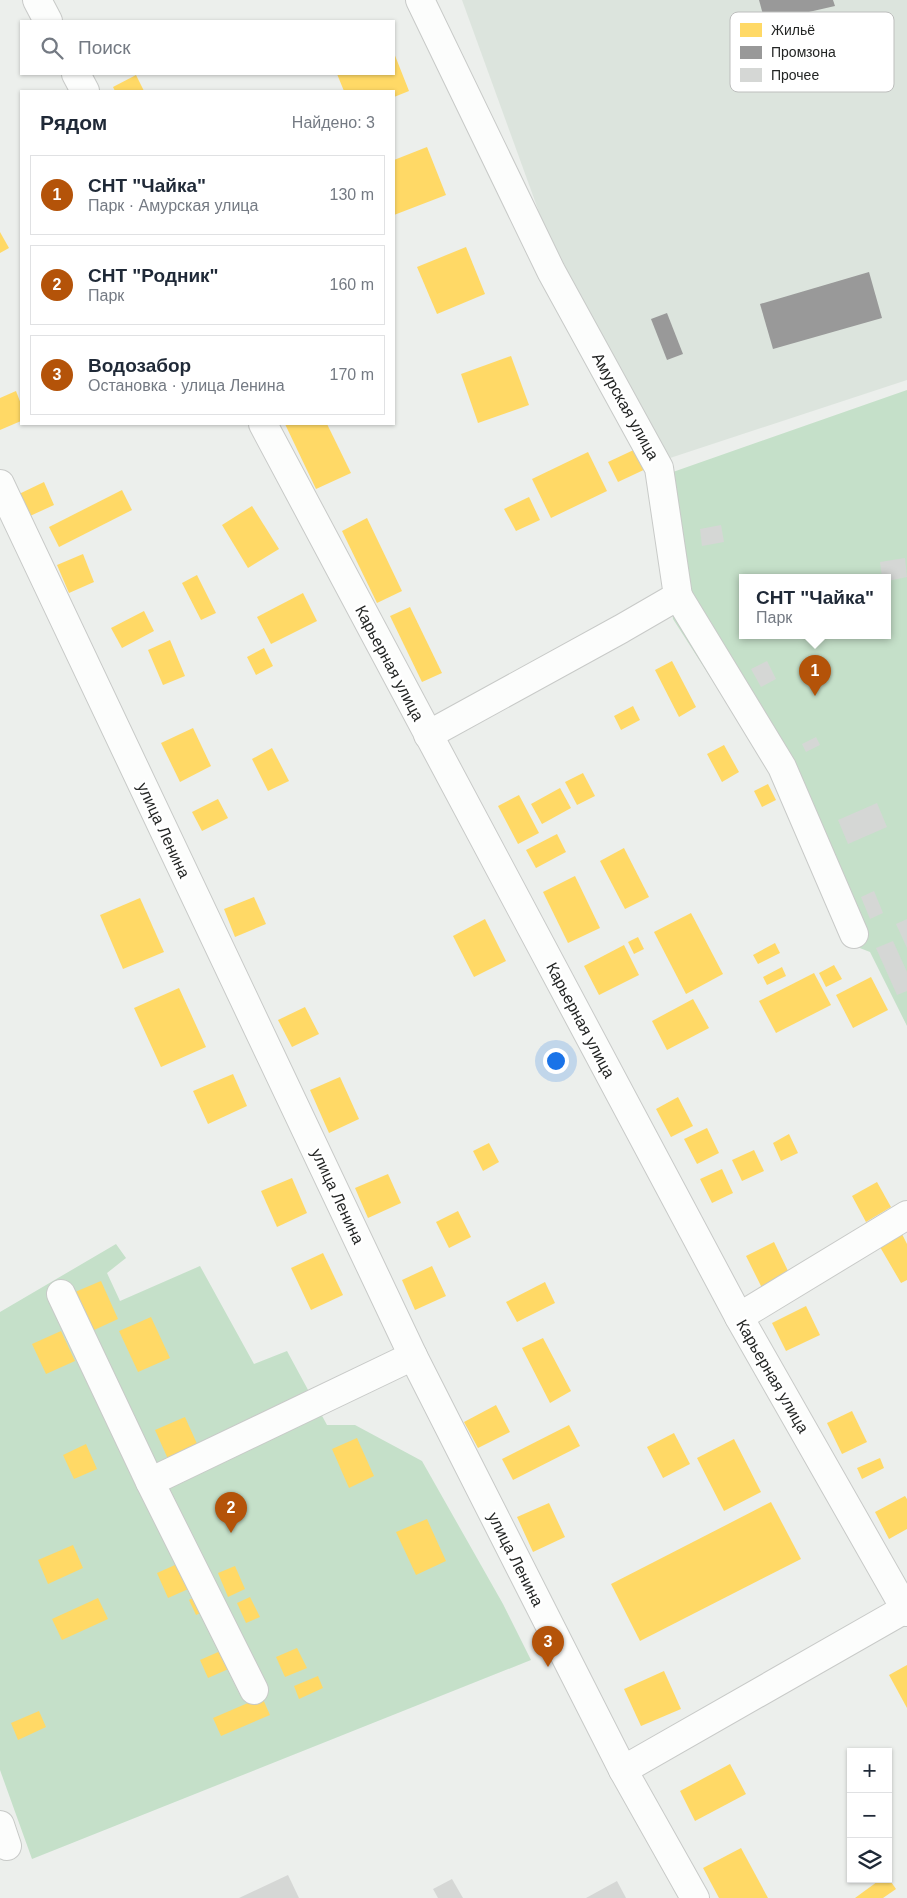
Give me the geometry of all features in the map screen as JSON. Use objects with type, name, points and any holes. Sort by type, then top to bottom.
[{"type":"street","points":[[37,0],[47,20]]},
{"type":"street","name":"Амурская улица","points":[[420,0],[551,270],[659,468],[678,596]]},
{"type":"street","points":[[77,75],[85,90]]},
{"type":"street","name":"Карьерная улица","points":[[264,425],[739,1317],[906,1610]]},
{"type":"street","name":"улица Ленина","points":[[0,484],[414,1356],[623,1770],[695,1898]]},
{"type":"street","points":[[428,735],[621,630],[678,596],[782,767],[854,934]]},
{"type":"street","points":[[739,1317],[907,1215]]},
{"type":"street","points":[[61,1294],[150,1482],[254,1690]]},
{"type":"street","points":[[150,1482],[414,1356]]},
{"type":"street","points":[[623,1770],[906,1610]]},
{"type":"shaded area","points":[[462,0],[907,0],[907,380],[667,459],[552,248]]},
{"type":"green space","points":[[907,390],[907,1026],[870,952],[852,945],[771,772],[673,619],[653,479]]},
{"type":"green space","points":[[116,1244],[126,1258],[107,1273],[120,1301],[200,1266],[254,1364],[287,1351],[327,1425],[355,1425],[422,1461],[503,1604],[531,1660],[32,1859],[0,1770],[0,1312]]},
{"type":"building: Жильё","points":[[395,56],[409,91],[395,97],[395,90],[344,90],[337,75],[395,75]]},
{"type":"building: Жильё","points":[[136,75],[144,90],[114,90],[113,87]]},
{"type":"building: Жильё","points":[[427,147],[446,195],[395,215],[395,160]]},
{"type":"building: Жильё","points":[[0,232],[9,248],[0,253]]},
{"type":"building: Жильё","points":[[466,247],[485,294],[437,314],[417,267]]},
{"type":"building: Жильё","points":[[511,356],[529,405],[478,423],[461,374]]},
{"type":"building: Жильё","points":[[16,391],[20,401],[20,421],[0,430],[0,398]]},
{"type":"building: Жильё","points":[[285,425],[327,425],[351,473],[316,489]]},
{"type":"building: Жильё","points":[[640,447],[650,467],[618,482],[608,462]]},
{"type":"building: Жильё","points":[[588,452],[607,491],[551,518],[532,479]]},
{"type":"building: Жильё","points":[[44,482],[54,505],[30,516],[19,494]]},
{"type":"building: Жильё","points":[[122,490],[132,510],[59,547],[49,527]]},
{"type":"building: Жильё","points":[[529,497],[540,520],[516,531],[504,509]]},
{"type":"building: Жильё","points":[[252,506],[279,549],[248,568],[222,525]]},
{"type":"building: Жильё","points":[[367,518],[402,591],[377,603],[342,531]]},
{"type":"building: Жильё","points":[[83,554],[94,582],[69,593],[57,565]]},
{"type":"building: Жильё","points":[[197,575],[216,613],[201,620],[182,583]]},
{"type":"building: Жильё","points":[[303,593],[317,621],[271,644],[257,617]]},
{"type":"building: Жильё","points":[[410,607],[442,673],[422,682],[390,616]]},
{"type":"building: Жильё","points":[[144,611],[154,631],[122,648],[111,628]]},
{"type":"building: Жильё","points":[[170,640],[185,676],[163,685],[148,650]]},
{"type":"building: Жильё","points":[[264,648],[273,666],[256,675],[247,657]]},
{"type":"building: Жильё","points":[[672,661],[696,707],[679,717],[655,670]]},
{"type":"building: Жильё","points":[[633,706],[640,720],[621,730],[614,716]]},
{"type":"building: Жильё","points":[[193,728],[211,766],[180,782],[161,743]]},
{"type":"building: Жильё","points":[[724,745],[739,772],[722,782],[707,754]]},
{"type":"building: Жильё","points":[[272,748],[289,781],[268,791],[252,759]]},
{"type":"building: Жильё","points":[[583,773],[595,796],[577,805],[565,782]]},
{"type":"building: Жильё","points":[[768,784],[776,800],[762,807],[754,791]]},
{"type":"building: Жильё","points":[[560,788],[571,808],[542,824],[531,804]]},
{"type":"building: Жильё","points":[[519,795],[539,833],[518,844],[498,806]]},
{"type":"building: Жильё","points":[[218,799],[228,818],[202,831],[192,812]]},
{"type":"building: Жильё","points":[[557,834],[566,852],[536,868],[526,850]]},
{"type":"building: Жильё","points":[[624,848],[649,897],[625,909],[600,861]]},
{"type":"building: Жильё","points":[[575,876],[600,928],[568,943],[543,892]]},
{"type":"building: Жильё","points":[[254,897],[266,924],[235,937],[224,909]]},
{"type":"building: Жильё","points":[[140,898],[164,952],[123,969],[100,915]]},
{"type":"building: Жильё","points":[[691,913],[723,974],[686,994],[654,932]]},
{"type":"building: Жильё","points":[[485,919],[506,961],[474,977],[453,936]]},
{"type":"building: Жильё","points":[[638,937],[644,949],[634,954],[628,942]]},
{"type":"building: Жильё","points":[[775,943],[780,953],[758,964],[753,955]]},
{"type":"building: Жильё","points":[[624,945],[639,975],[599,995],[584,966]]},
{"type":"building: Жильё","points":[[834,965],[842,979],[826,987],[819,973]]},
{"type":"building: Жильё","points":[[782,967],[786,976],[767,985],[763,977]]},
{"type":"building: Жильё","points":[[814,973],[831,1005],[776,1033],[759,1001]]},
{"type":"building: Жильё","points":[[871,977],[888,1010],[853,1028],[836,995]]},
{"type":"building: Жильё","points":[[179,988],[206,1047],[161,1067],[134,1008]]},
{"type":"building: Жильё","points":[[693,999],[709,1028],[667,1050],[652,1021]]},
{"type":"building: Жильё","points":[[305,1007],[319,1034],[292,1047],[278,1020]]},
{"type":"building: Жильё","points":[[233,1074],[247,1106],[208,1124],[193,1091]]},
{"type":"building: Жильё","points":[[340,1077],[359,1119],[329,1133],[310,1090]]},
{"type":"building: Жильё","points":[[678,1097],[693,1126],[671,1137],[656,1109]]},
{"type":"building: Жильё","points":[[707,1128],[719,1153],[697,1164],[684,1139]]},
{"type":"building: Жильё","points":[[789,1134],[798,1153],[781,1161],[773,1143]]},
{"type":"building: Жильё","points":[[489,1143],[499,1162],[483,1171],[473,1151]]},
{"type":"building: Жильё","points":[[754,1150],[764,1171],[742,1181],[732,1160]]},
{"type":"building: Жильё","points":[[722,1169],[733,1193],[712,1203],[700,1179]]},
{"type":"building: Жильё","points":[[388,1174],[401,1203],[368,1218],[355,1188]]},
{"type":"building: Жильё","points":[[292,1178],[307,1213],[277,1227],[261,1191]]},
{"type":"building: Жильё","points":[[877,1182],[891,1207],[866,1222],[852,1196]]},
{"type":"building: Жильё","points":[[458,1211],[471,1237],[449,1248],[436,1222]]},
{"type":"building: Жильё","points":[[902,1234],[907,1244],[907,1280],[901,1283],[880,1247]]},
{"type":"building: Жильё","points":[[774,1242],[790,1275],[762,1288],[746,1256]]},
{"type":"building: Жильё","points":[[323,1253],[343,1295],[311,1310],[291,1268]]},
{"type":"building: Жильё","points":[[432,1266],[446,1296],[415,1310],[402,1280]]},
{"type":"building: Жильё","points":[[101,1281],[118,1319],[92,1331],[75,1292]]},
{"type":"building: Жильё","points":[[545,1282],[555,1303],[517,1322],[506,1302]]},
{"type":"building: Жильё","points":[[806,1306],[820,1335],[786,1351],[772,1323]]},
{"type":"building: Жильё","points":[[151,1317],[170,1358],[138,1372],[119,1331]]},
{"type":"building: Жильё","points":[[61,1331],[75,1361],[46,1374],[32,1344]]},
{"type":"building: Жильё","points":[[543,1338],[571,1391],[550,1403],[522,1348]]},
{"type":"building: Жильё","points":[[496,1405],[510,1432],[478,1448],[464,1422]]},
{"type":"building: Жильё","points":[[852,1411],[867,1442],[842,1454],[827,1423]]},
{"type":"building: Жильё","points":[[185,1417],[198,1446],[168,1459],[155,1430]]},
{"type":"building: Жильё","points":[[569,1425],[580,1446],[513,1480],[502,1459]]},
{"type":"building: Жильё","points":[[674,1433],[690,1464],[663,1478],[647,1447]]},
{"type":"building: Жильё","points":[[357,1438],[374,1476],[349,1488],[332,1449]]},
{"type":"building: Жильё","points":[[734,1439],[761,1492],[724,1511],[697,1458]]},
{"type":"building: Жильё","points":[[86,1444],[97,1469],[74,1479],[63,1455]]},
{"type":"building: Жильё","points":[[880,1458],[884,1468],[862,1479],[857,1468]]},
{"type":"building: Жильё","points":[[905,1496],[907,1499],[907,1529],[889,1539],[875,1512]]},
{"type":"building: Жильё","points":[[771,1502],[801,1559],[640,1641],[611,1584]]},
{"type":"building: Жильё","points":[[549,1503],[565,1537],[533,1552],[517,1517]]},
{"type":"building: Жильё","points":[[427,1519],[446,1561],[416,1575],[396,1532]]},
{"type":"building: Жильё","points":[[73,1545],[83,1568],[48,1584],[38,1560]]},
{"type":"building: Жильё","points":[[184,1561],[195,1586],[168,1598],[157,1573]]},
{"type":"building: Жильё","points":[[235,1566],[245,1589],[228,1597],[218,1573]]},
{"type":"building: Жильё","points":[[198,1595],[205,1611],[196,1615],[189,1600]]},
{"type":"building: Жильё","points":[[250,1597],[260,1617],[246,1623],[237,1603]]},
{"type":"building: Жильё","points":[[98,1598],[108,1619],[62,1640],[52,1619]]},
{"type":"building: Жильё","points":[[297,1648],[307,1668],[285,1677],[276,1657]]},
{"type":"building: Жильё","points":[[225,1649],[233,1667],[208,1678],[200,1660]]},
{"type":"building: Жильё","points":[[907,1665],[907,1708],[889,1675]]},
{"type":"building: Жильё","points":[[664,1671],[681,1709],[641,1726],[624,1689]]},
{"type":"building: Жильё","points":[[318,1676],[323,1688],[299,1699],[294,1686]]},
{"type":"building: Жильё","points":[[262,1697],[270,1715],[221,1736],[213,1718]]},
{"type":"building: Жильё","points":[[39,1711],[46,1727],[18,1740],[11,1723]]},
{"type":"building: Жильё","points":[[730,1764],[746,1794],[695,1821],[680,1791]]},
{"type":"building: Жильё","points":[[741,1848],[768,1898],[719,1898],[703,1868]]},
{"type":"building: Жильё","points":[[876,1883],[892,1883],[896,1889],[883,1898],[855,1898]]},
{"type":"building: Промзона","points":[[759,0],[833,0],[835,6],[809,12],[762,12]]},
{"type":"building: Промзона","points":[[869,272],[882,318],[773,349],[760,304]]},
{"type":"building: Промзона","points":[[667,313],[683,354],[667,360],[651,319]]},
{"type":"building: Прочее","points":[[721,525],[724,542],[702,546],[700,529]]},
{"type":"building: Прочее","points":[[905,558],[907,577],[891,580],[891,574],[882,574],[880,562]]},
{"type":"building: Прочее","points":[[767,661],[776,679],[761,687],[751,669]]},
{"type":"building: Прочее","points":[[816,737],[820,745],[806,752],[802,744]]},
{"type":"building: Прочее","points":[[877,803],[887,827],[848,844],[838,820]]},
{"type":"building: Прочее","points":[[874,891],[883,913],[870,919],[861,897]]},
{"type":"building: Прочее","points":[[907,919],[907,948],[896,924]]},
{"type":"building: Прочее","points":[[893,941],[907,972],[907,991],[897,995],[876,948]]},
{"type":"building: Прочее","points":[[288,1875],[299,1898],[239,1898]]},
{"type":"building: Прочее","points":[[452,1879],[463,1898],[438,1898],[433,1889]]},
{"type":"building: Прочее","points":[[617,1881],[626,1898],[586,1898]]},
{"type":"place","name":"СНТ \"Чайка\"","points":[[815,696]]},
{"type":"place","name":"СНТ \"Родник\"","points":[[231,1533]]},
{"type":"place","name":"Водозабор","points":[[548,1667]]}]
